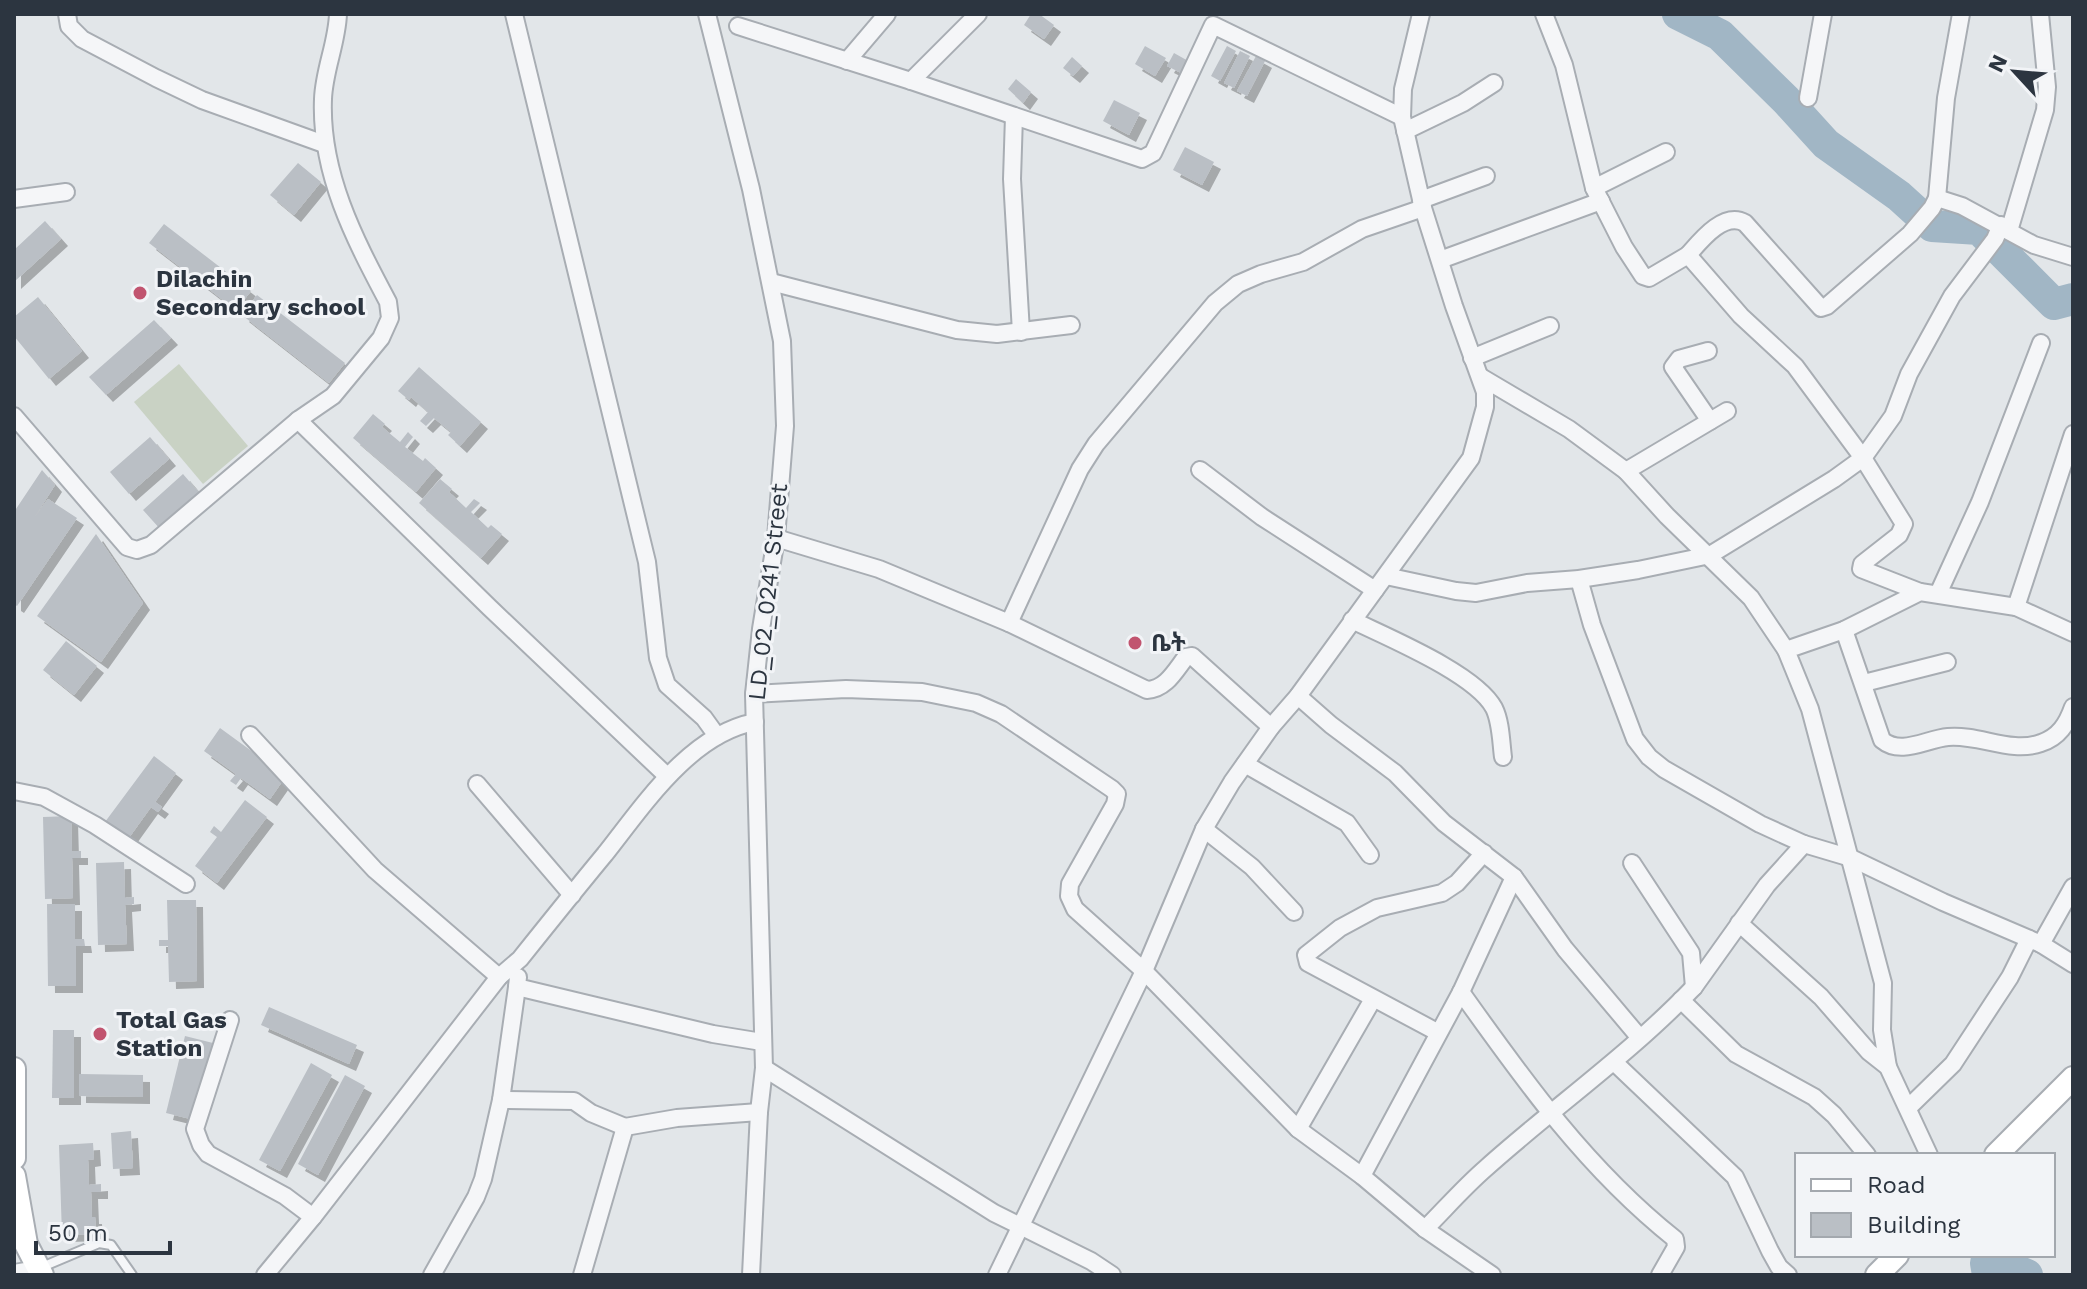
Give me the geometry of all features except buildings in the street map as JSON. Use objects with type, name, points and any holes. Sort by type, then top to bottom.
[{"type":"main road","points":[[14,1069],[14,1158]]},
{"type":"main road","points":[[1998,1153],[2073,1078]]},
{"type":"main road","points":[[14,1176],[26,1244],[40,1272]]},
{"type":"main road","points":[[1877,1275],[1895,1257]]},
{"type":"street","points":[[67,14],[69,26],[82,39],[156,78],[202,100],[324,144]]},
{"type":"street","points":[[14,416],[127,547],[137,550],[151,545],[298,420],[333,396],[381,338],[390,318],[388,302],[339,201],[324,144],[323,96],[338,14]]},
{"type":"street","points":[[514,14],[647,562],[658,658],[667,685],[704,718],[717,736]]},
{"type":"street","points":[[847,61],[887,14]]},
{"type":"street","points":[[911,81],[978,14]]},
{"type":"street","points":[[997,1275],[1144,971],[1204,829],[1271,727],[1298,696],[1471,458],[1485,407],[1485,392],[1422,204],[1403,124],[1403,89],[1421,14]]},
{"type":"street","points":[[1544,14],[1564,65],[1598,194],[1624,247],[1643,276],[1654,277],[1688,255],[1708,234],[1731,219],[1739,219],[1821,308],[1910,234],[1928,215],[1937,198],[1946,98],[1961,14]]},
{"type":"street","points":[[1808,98],[1823,14]]},
{"type":"street","points":[[1386,576],[1476,593],[1527,583],[1638,570],[1710,555],[1863,458],[1893,416],[1909,374],[1952,296],[1998,237],[2045,110],[2047,87],[2040,14]]},
{"type":"street","points":[[707,16],[738,20],[847,61],[1142,159],[1153,153],[1216,20],[1403,124],[1463,103],[1494,83]]},
{"type":"street","name":"LD_02_0241 Street","points":[[707,16],[771,282],[782,341],[785,426],[776,538],[754,694],[764,1068],[751,1275]]},
{"type":"street","points":[[1014,116],[1012,179],[1021,332]]},
{"type":"street","points":[[1440,260],[1598,194],[1666,152]]},
{"type":"street","points":[[1009,623],[1080,469],[1096,444],[1215,303],[1238,284],[1303,262],[1362,229],[1486,176]]},
{"type":"street","points":[[14,199],[66,192]]},
{"type":"street","points":[[1937,198],[1962,206],[1998,237],[2073,257]]},
{"type":"street","points":[[1688,255],[1741,316],[1795,366],[1863,458],[1904,524],[1899,535],[1862,564],[1861,569],[1920,592],[2016,607],[2073,633]]},
{"type":"street","points":[[771,282],[957,330],[997,334],[1071,325]]},
{"type":"street","points":[[1472,358],[1550,326]]},
{"type":"street","points":[[1938,594],[1980,502],[2041,343]]},
{"type":"street","points":[[1708,351],[1679,359],[1673,367],[1710,421]]},
{"type":"street","points":[[1481,377],[1569,429],[1626,471],[1751,598],[1786,650],[1810,709],[1883,983],[1882,1030],[1888,1067],[1928,1153]]},
{"type":"street","points":[[1626,471],[1727,411]]},
{"type":"street","points":[[298,420],[667,776]]},
{"type":"street","points":[[2016,607],[2073,434]]},
{"type":"street","points":[[1200,470],[1262,517],[1375,590]]},
{"type":"street","points":[[776,538],[879,569],[1009,623],[1147,690],[1157,690],[1164,685],[1186,657],[1192,656],[1271,727]]},
{"type":"street","points":[[1579,579],[1592,625],[1635,739],[1649,757],[1664,769],[1760,824],[1804,844],[1851,858],[2035,942],[2073,964]]},
{"type":"street","points":[[1786,650],[1844,630],[1920,592]]},
{"type":"street","points":[[1352,620],[1416,651],[1486,696],[1496,712],[1503,757]]},
{"type":"street","points":[[1844,630],[1882,740],[1889,746],[1899,748],[1948,737],[1972,737],[2017,747],[2040,744],[2056,735],[2067,723],[2073,707]]},
{"type":"street","points":[[1864,683],[1947,662]]},
{"type":"street","points":[[754,694],[846,689],[922,692],[976,703],[1001,714],[1112,789],[1117,794],[1115,804],[1070,884],[1069,896],[1075,909],[1144,971],[1298,1129],[1362,1176],[1425,1229],[1492,1275]]},
{"type":"street","points":[[1298,696],[1395,773],[1444,823],[1514,877],[1565,949],[1640,1038]]},
{"type":"street","points":[[265,1275],[499,977],[520,959],[667,776],[717,736],[738,725],[755,722]]},
{"type":"street","points":[[250,735],[375,870],[499,977]]},
{"type":"street","points":[[1245,764],[1347,823],[1370,855]]},
{"type":"street","points":[[477,784],[572,895]]},
{"type":"street","points":[[14,791],[44,797],[95,825],[186,884]]},
{"type":"street","points":[[1204,829],[1252,867],[1294,912]]},
{"type":"street","points":[[1425,1229],[1484,1170],[1614,1062],[1688,993],[1767,885],[1804,844]]},
{"type":"street","points":[[1437,1032],[1308,963],[1306,955],[1340,928],[1377,908],[1442,893],[1457,883],[1484,853]]},
{"type":"street","points":[[1632,863],[1691,953],[1688,993],[1736,1054],[1814,1097],[1834,1115],[1865,1153]]},
{"type":"street","points":[[1362,1176],[1461,992],[1514,877]]},
{"type":"street","points":[[1909,1107],[1953,1064],[2073,887]]},
{"type":"street","points":[[1739,923],[1821,997],[1869,1052],[1888,1067]]},
{"type":"street","points":[[432,1275],[483,1179],[501,1100],[520,959]]},
{"type":"street","points":[[517,987],[713,1034],[762,1042]]},
{"type":"street","points":[[1461,992],[1549,1114],[1591,1162],[1675,1239],[1676,1247],[1660,1275]]},
{"type":"street","points":[[1298,1129],[1373,999]]},
{"type":"street","points":[[230,1020],[195,1129],[201,1145],[208,1154],[285,1196],[313,1217]]},
{"type":"street","points":[[1614,1062],[1735,1177],[1770,1251],[1788,1275]]},
{"type":"street","points":[[764,1068],[994,1213],[1091,1261],[1112,1275]]},
{"type":"street","points":[[501,1100],[574,1101],[591,1113],[625,1127],[677,1118],[759,1112]]},
{"type":"street","points":[[582,1275],[625,1127]]},
{"type":"street","points":[[14,1273],[40,1272]]},
{"type":"lane","points":[[40,1272],[99,1243],[111,1245],[132,1275]]},
{"type":"green space","points":[[179,364],[248,446],[203,484],[134,402]]},
{"type":"waterway","points":[[1678,14],[1720,35],[1826,144],[1899,196],[1932,226],[1979,229],[2054,304],[2073,299]]},
{"type":"waterway","points":[[1988,1275],[1986,1263],[2001,1264],[2027,1275]]},
{"type":"place","name":"Dilachin Secondary school","points":[[140,293]]},
{"type":"place","name":"ቤት","points":[[1135,643]]},
{"type":"place","name":"Total Gas Station","points":[[100,1034]]}]
